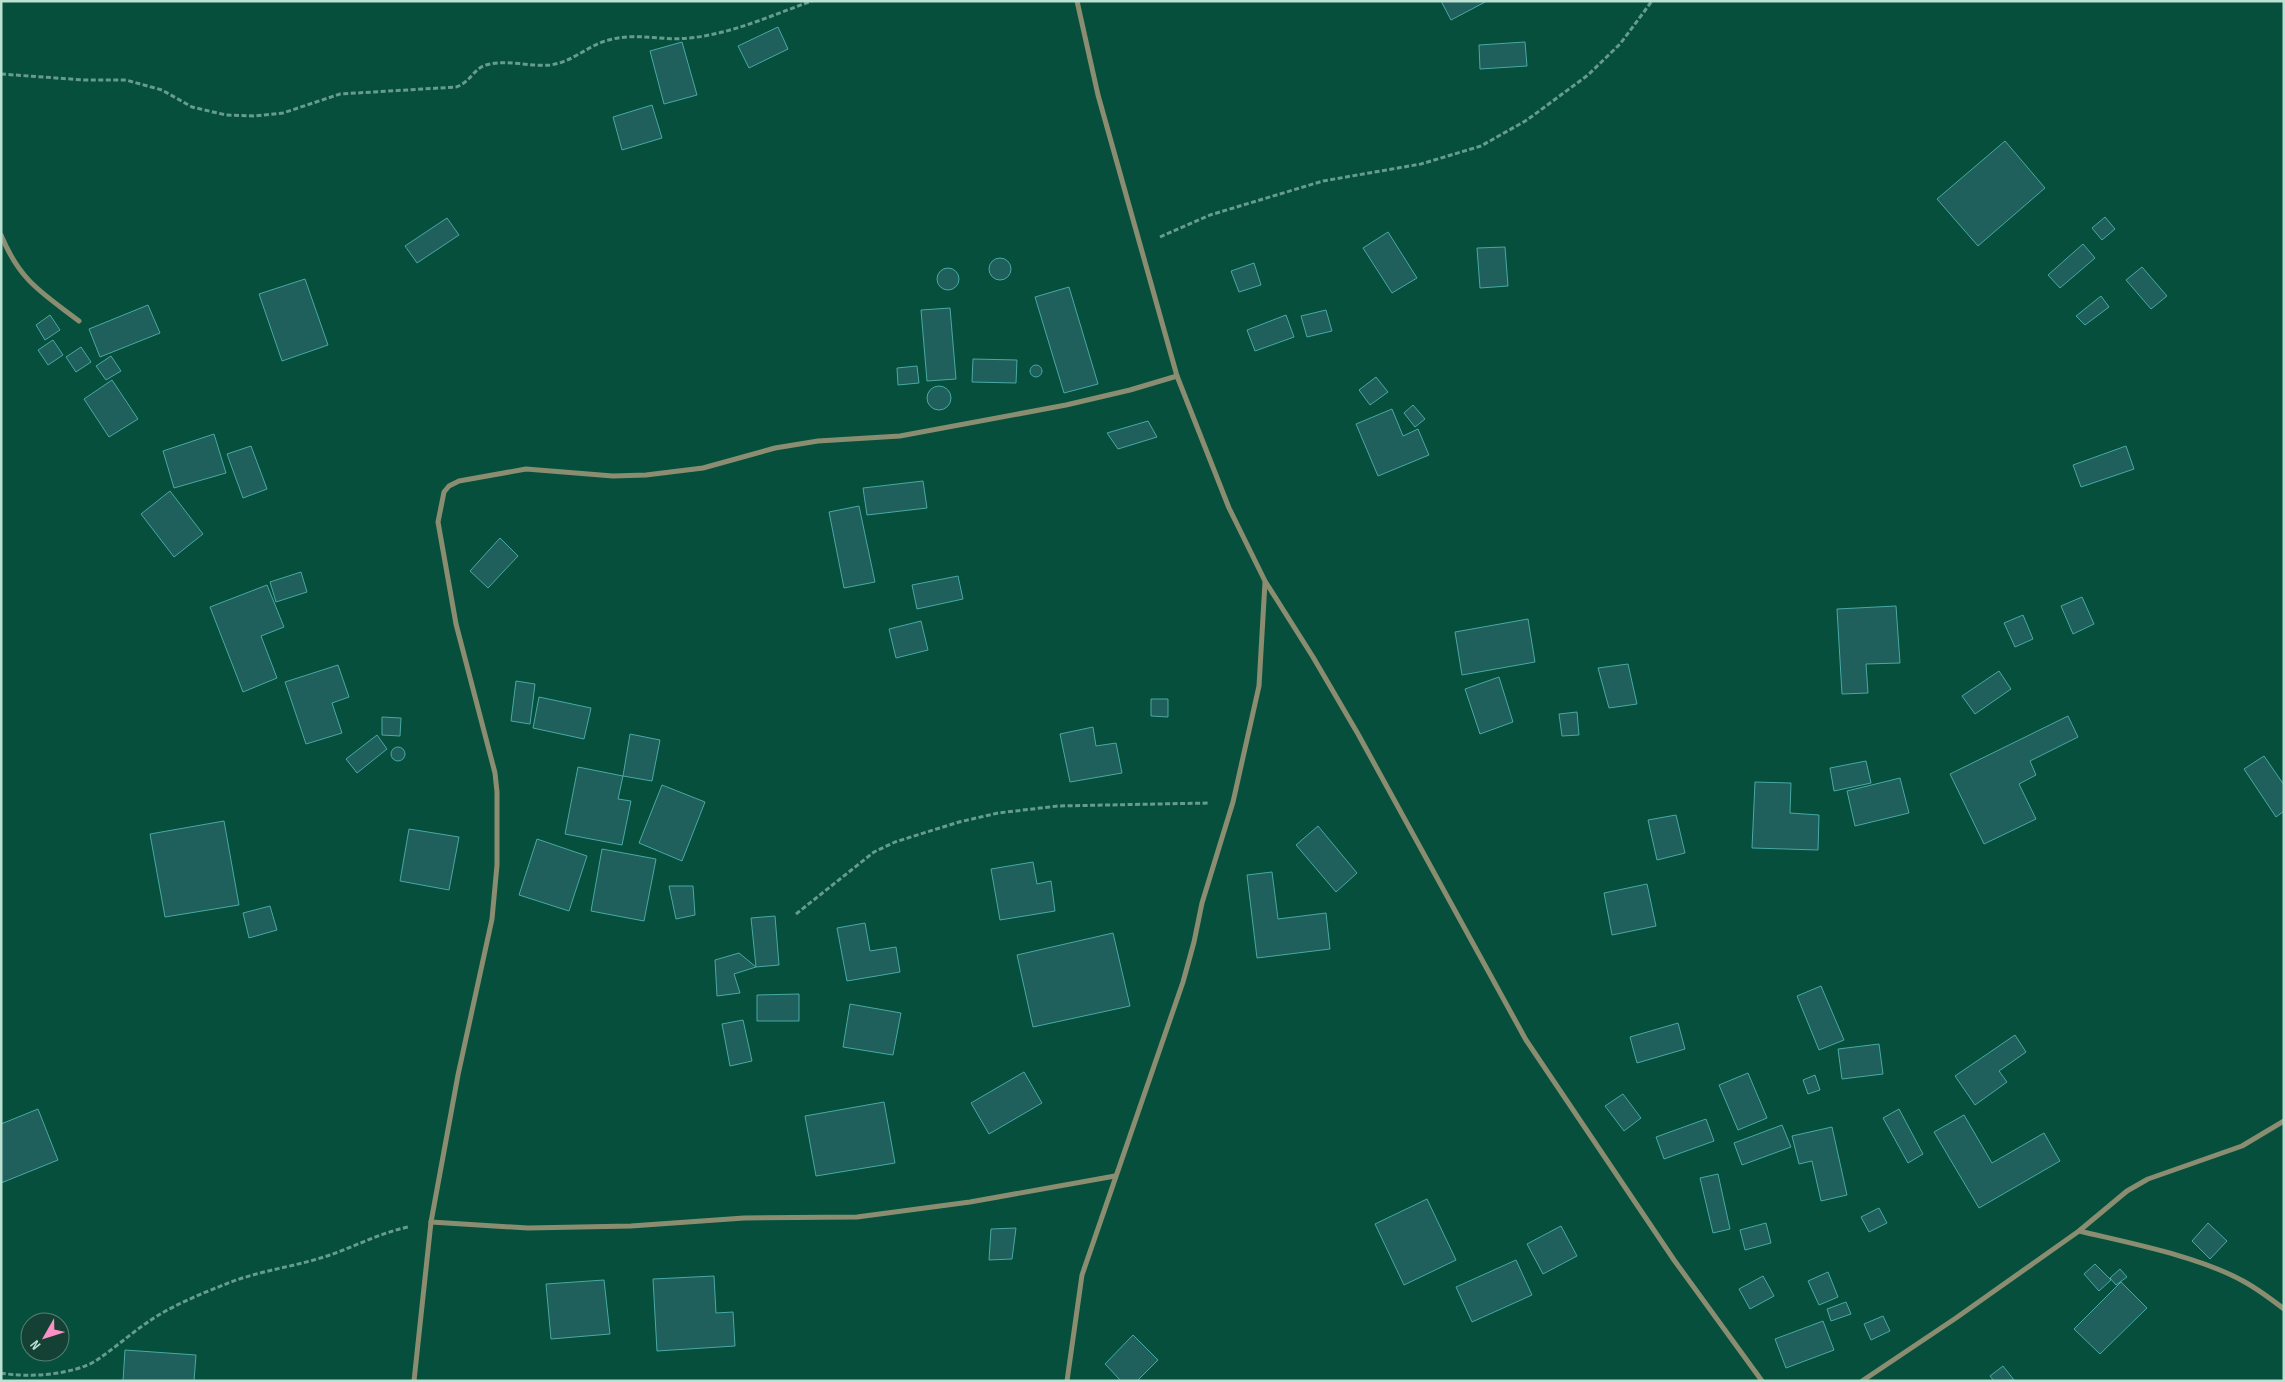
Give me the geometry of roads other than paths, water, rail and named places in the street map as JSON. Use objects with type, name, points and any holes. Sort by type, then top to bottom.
[{"type":"street","points":[[1077,1],[1098,95],[1177,376],[1229,508],[1265,581],[1314,657],[1526,1040],[1674,1260],[1762,1381]]},
{"type":"street","points":[[1,235],[22,274],[35,288],[79,321]]},
{"type":"street","points":[[414,1381],[430,1222],[458,1075],[492,919],[497,865],[497,792],[495,773],[456,624],[438,522],[444,492],[449,486],[459,481],[526,468],[613,476],[646,475],[703,468],[775,448],[818,442],[900,436],[1075,403],[1130,390],[1177,376]]},
{"type":"street","points":[[1067,1381],[1082,1275],[1183,982],[1202,902],[1233,802],[1259,686],[1265,581]]},
{"type":"street","points":[[1862,1381],[1956,1318],[2079,1231],[2127,1191],[2148,1178],[2213,1158],[2242,1146],[2284,1121]]},
{"type":"street","points":[[430,1222],[528,1228],[631,1226],[744,1218],[857,1217],[970,1202],[1115,1176]]},
{"type":"street","points":[[2079,1231],[2171,1254],[2231,1275],[2244,1281],[2284,1309]]}]
